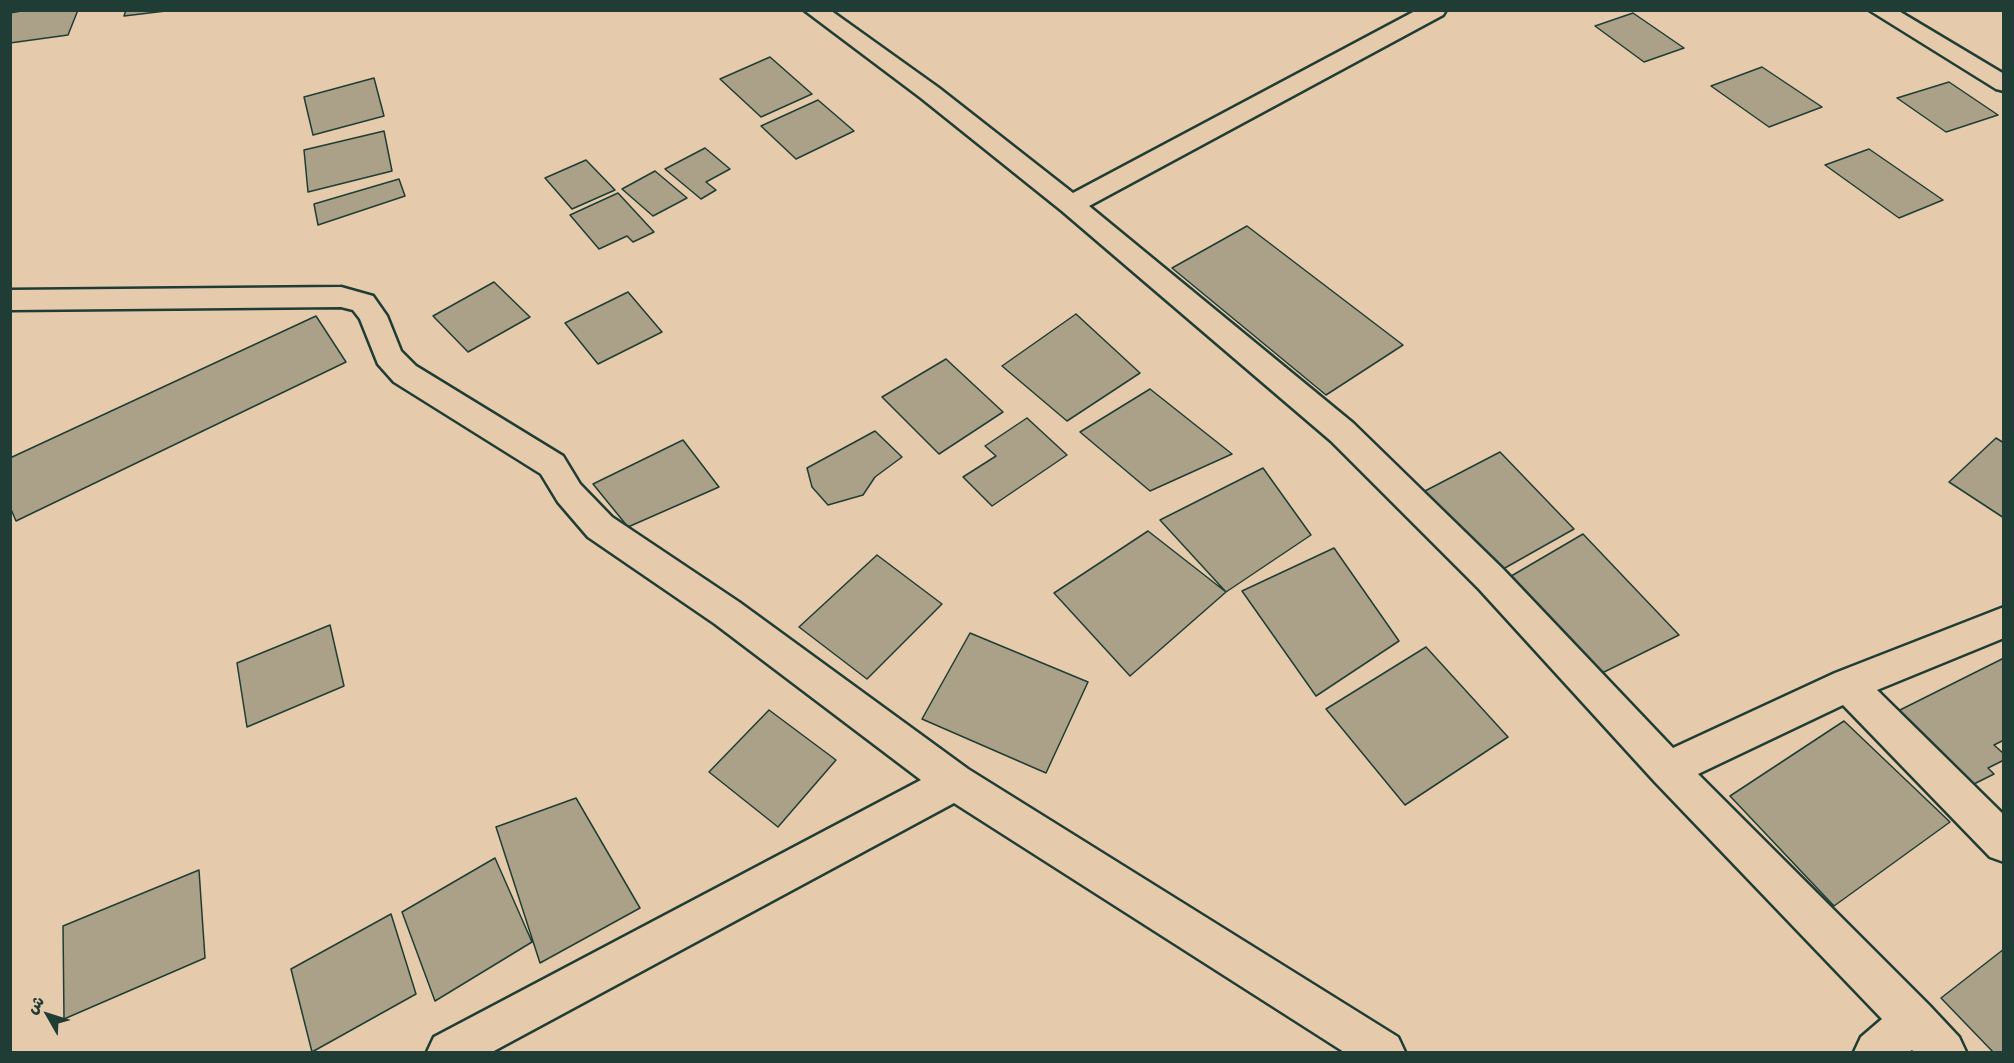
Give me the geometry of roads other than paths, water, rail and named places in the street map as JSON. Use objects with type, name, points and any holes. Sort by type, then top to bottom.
[{"type":"street","points":[[815,10],[930,93],[1071,205],[1342,432],[1491,579],[1668,769],[1944,1053]]},
{"type":"street","points":[[1071,205],[1435,10]]},
{"type":"street","points":[[1880,10],[2004,84]]},
{"type":"street","points":[[10,300],[341,297],[363,303],[373,316],[388,356],[405,374],[552,465],[569,493],[600,527],[727,613],[956,782],[1383,1053]]},
{"type":"street","points":[[1668,769],[1848,685],[2004,622]]},
{"type":"street","points":[[1848,685],[2004,843]]},
{"type":"street","points":[[449,1053],[956,782]]},
{"type":"street","points":[[1876,1053],[1914,1020]]}]
